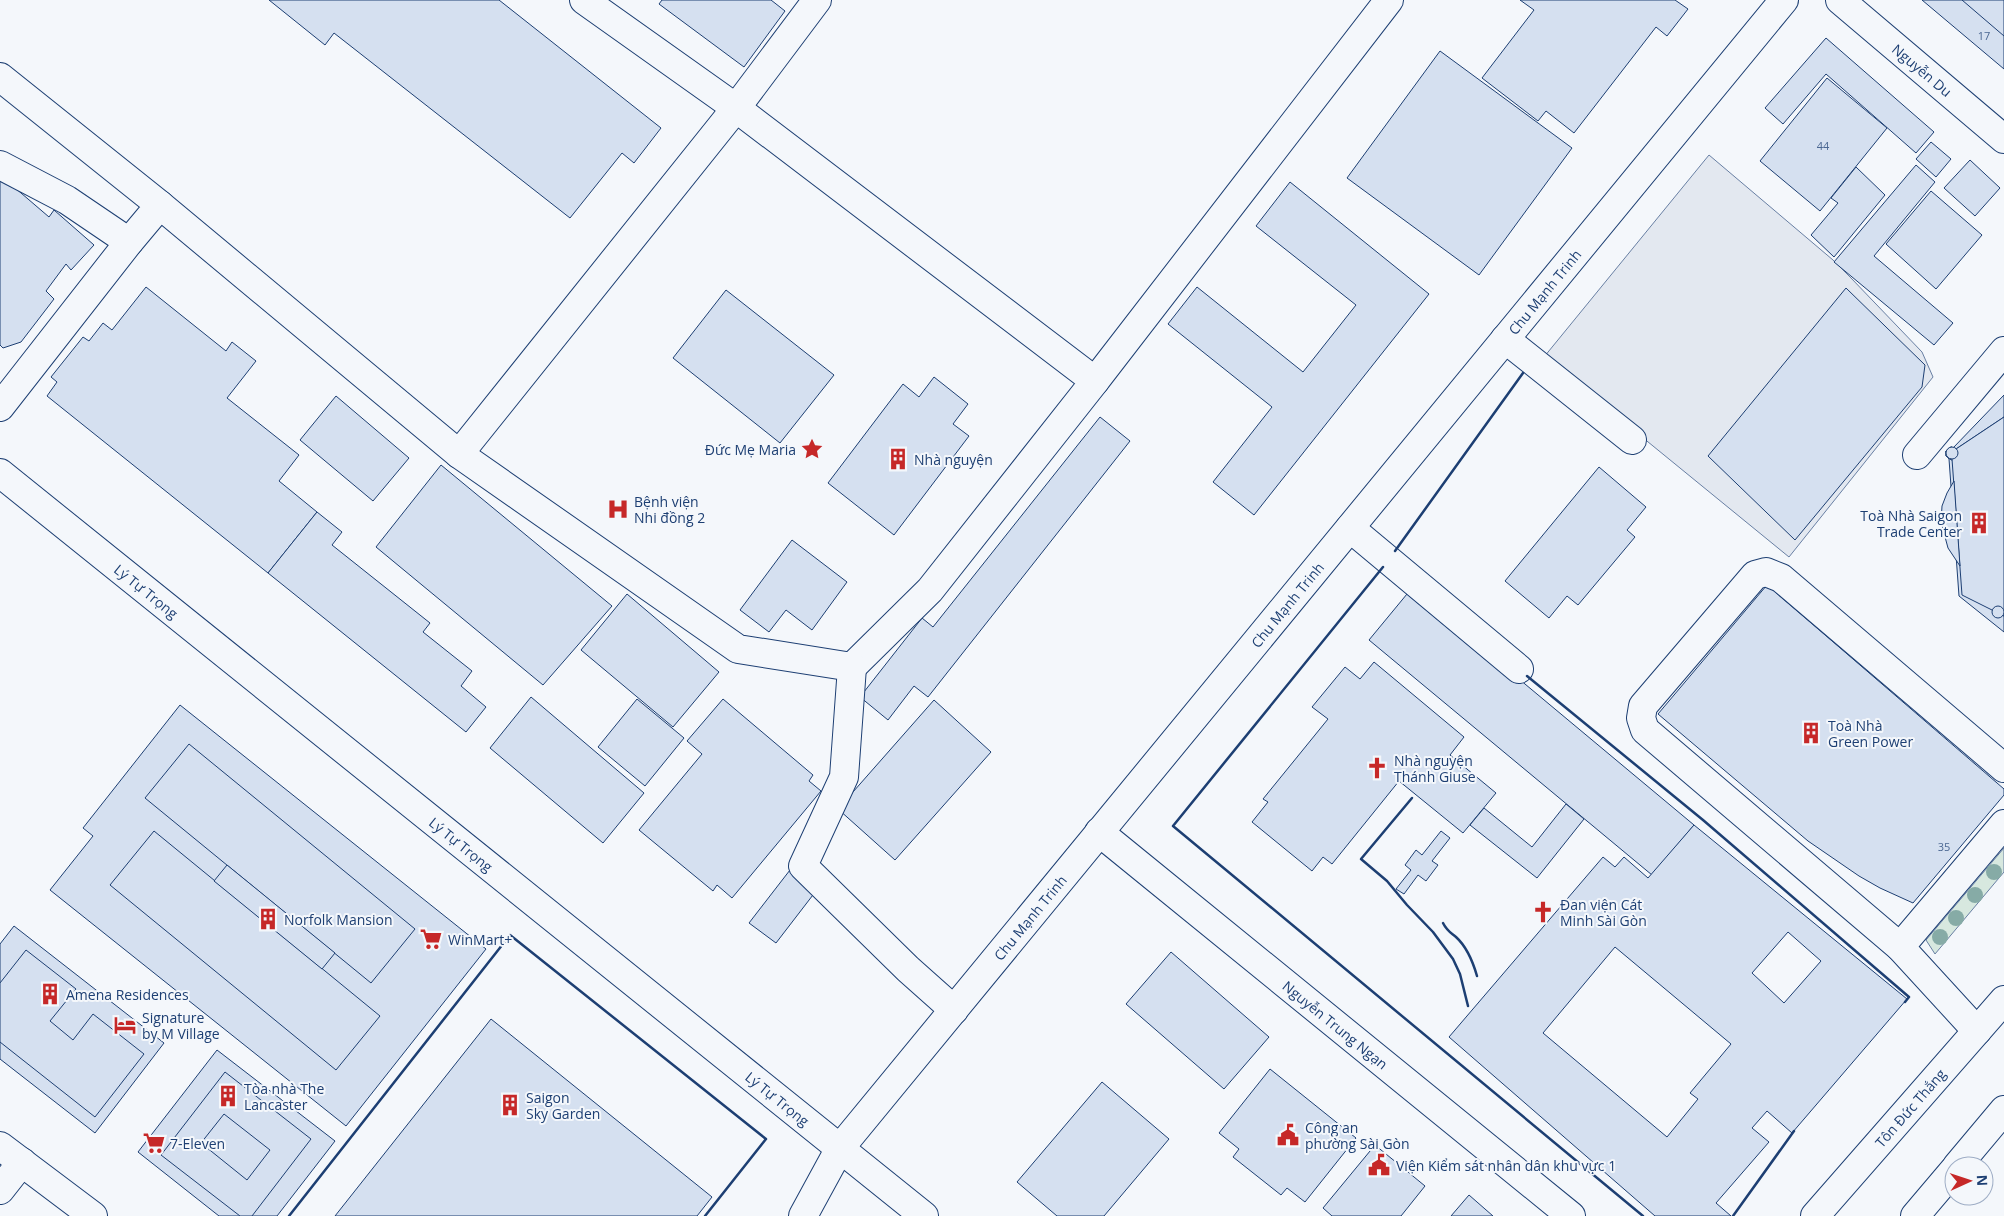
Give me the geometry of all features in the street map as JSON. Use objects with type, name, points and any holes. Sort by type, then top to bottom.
[{"type":"street","points":[[584,0],[736,108],[1095,381]]},
{"type":"street","points":[[458,454],[736,108],[817,0]]},
{"type":"street","points":[[954,1010],[908,969],[802,866],[844,777],[852,667],[930,590],[1095,381],[1388,0]]},
{"type":"street","name":"Chu Mạnh Trinh","points":[[803,1216],[840,1148],[1784,0]]},
{"type":"street","name":"Nguyễn Du","points":[[1840,0],[2004,139]]},
{"type":"street","points":[[0,77],[160,205],[458,454],[738,649],[852,667]]},
{"type":"street","points":[[0,165],[67,200],[129,242]]},
{"type":"street","points":[[0,407],[160,205]]},
{"type":"street","points":[[1505,339],[1632,440]]},
{"type":"street","points":[[1917,455],[2004,351]]},
{"type":"street","name":"Lý Tự Trọng","points":[[0,473],[924,1216]]},
{"type":"street","points":[[1350,528],[1519,669]]},
{"type":"street","points":[[1977,1031],[1900,947],[1645,730],[1641,718],[1643,706],[1755,575],[1766,572],[1781,578],[2004,768]]},
{"type":"street","points":[[1900,947],[2004,824]]},
{"type":"street","name":"Nguyễn Trung Ngạn","points":[[1100,832],[1571,1216]]},
{"type":"street","name":"Tôn Đức Thắng","points":[[1815,1216],[2004,1000]]},
{"type":"street","points":[[1965,1156],[2004,1110]]},
{"type":"street","points":[[0,1146],[92,1216]]},
{"type":"street","points":[[0,1190],[22,1162]]},
{"type":"street","points":[[1915,1216],[1944,1182]]},
{"type":"shaded area","points":[[1709,155],[1833,260],[1922,352],[1933,377],[1789,557],[1544,357]]},
{"type":"shaded area","points":[[2004,848],[2004,872],[1935,954],[1926,940]]},
{"type":"building","points":[[269,0],[499,0],[661,128],[634,163],[622,153],[570,218],[334,33],[325,45]]},
{"type":"building","points":[[662,0],[771,0],[785,11],[744,67],[659,4]]},
{"type":"building","points":[[1520,0],[1675,0],[1688,9],[1667,36],[1656,27],[1574,133],[1546,111],[1538,121],[1482,78],[1534,10]]},
{"type":"building","points":[[1922,0],[2004,0],[2004,69]]},
{"type":"building","points":[[1962,0],[2004,0],[2004,36]]},
{"type":"building","points":[[1826,38],[1934,132],[1916,153],[1826,74],[1783,124],[1765,108]]},
{"type":"building","points":[[1440,51],[1572,148],[1479,275],[1347,178]]},
{"type":"building","points":[[1827,78],[1887,128],[1820,211],[1760,161]]},
{"type":"building","points":[[1931,142],[1951,159],[1936,177],[1916,159]]},
{"type":"building","points":[[1970,160],[2000,188],[1975,216],[1944,188]]},
{"type":"building","points":[[1916,165],[1935,182],[1874,256],[1953,323],[1934,345],[1834,262]]},
{"type":"building","points":[[1856,167],[1885,195],[1834,257],[1811,235],[1838,203],[1831,198]]},
{"type":"building","points":[[0,175],[49,217],[54,210],[94,245],[71,270],[66,264],[46,291],[54,299],[21,342],[3,348],[0,345]]},
{"type":"building","points":[[1290,182],[1429,294],[1254,515],[1213,482],[1272,407],[1168,324],[1197,287],[1303,372],[1356,305],[1256,226]]},
{"type":"building","points":[[1931,191],[1982,235],[1936,289],[1886,244]]},
{"type":"building","points":[[146,287],[226,351],[232,342],[256,361],[227,398],[299,455],[279,481],[317,512],[268,573],[47,396],[57,382],[51,377],[83,337],[89,341],[103,323],[112,330]]},
{"type":"building","points":[[1846,288],[1925,365],[1922,387],[1795,540],[1708,456]]},
{"type":"building","points":[[726,290],[834,375],[780,443],[673,358]]},
{"type":"building","name":"Nhà nguyện","points":[[934,377],[968,404],[953,424],[969,436],[894,535],[828,483],[903,384],[919,397]]},
{"type":"building","name":"Toà Nhà Saigon Trade Center","points":[[2004,395],[2004,632],[1959,596],[1949,459],[1946,456],[1946,451],[1951,447],[1953,448]]},
{"type":"building","points":[[336,396],[409,458],[373,501],[300,440]]},
{"type":"building","points":[[1100,417],[1130,441],[928,697],[914,686],[888,720],[860,697],[922,618],[933,627]]},
{"type":"building","points":[[2004,417],[2004,616],[1998,613],[1989,481],[1948,458],[1946,451],[1951,447],[1956,449]]},
{"type":"building","name":"Toà Nhà Saigon Trade Center","points":[[2004,417],[2004,616],[1962,595],[1952,459],[1946,456],[1946,451],[1951,447],[1956,449]]},
{"type":"building","points":[[1952,447],[1958,453],[1952,459],[1946,453]]},
{"type":"building","points":[[441,465],[612,606],[543,685],[376,547]]},
{"type":"building","points":[[1599,467],[1646,507],[1627,530],[1635,537],[1578,605],[1567,596],[1549,618],[1505,581]]},
{"type":"building","points":[[1954,481],[1960,566],[1948,548],[1941,522],[1942,506]]},
{"type":"building","points":[[317,512],[342,532],[332,545],[430,623],[423,632],[472,671],[461,686],[486,707],[466,732],[268,573]]},
{"type":"building","points":[[792,540],[847,582],[812,630],[786,610],[769,632],[740,610]]},
{"type":"building","name":"Toà Nhà Green Power","points":[[1767,585],[2004,789],[2004,795],[1913,903],[1859,876],[1808,841],[1658,714]]},
{"type":"building","points":[[627,594],[719,672],[673,727],[581,650]]},
{"type":"building","points":[[1407,594],[1485,659],[1489,654],[1694,825],[1652,875],[1369,640]]},
{"type":"building","points":[[1998,606],[2004,612],[1998,618],[1992,612]]},
{"type":"building","name":"Nhà nguyện Thánh Giuse","points":[[1374,662],[1464,737],[1450,755],[1496,793],[1463,833],[1399,781],[1332,864],[1323,857],[1312,871],[1252,822],[1268,802],[1263,799],[1328,719],[1312,707],[1345,667],[1360,679]]},
{"type":"building","points":[[531,697],[644,793],[603,843],[490,748]]},
{"type":"building","points":[[637,699],[684,738],[645,786],[598,747]]},
{"type":"building","points":[[723,699],[813,775],[809,781],[821,791],[732,898],[717,885],[713,891],[639,830],[702,754],[687,741]]},
{"type":"building","points":[[934,700],[991,752],[895,860],[838,809]]},
{"type":"building","name":"Norfolk Mansion","points":[[180,705],[486,949],[346,1126],[50,890],[93,836],[83,828]]},
{"type":"building","points":[[189,744],[415,929],[371,983],[145,798]]},
{"type":"building","points":[[1566,804],[1584,819],[1537,878],[1470,825],[1484,808],[1532,847]]},
{"type":"building","points":[[1694,825],[1907,999],[1792,1133],[1767,1111],[1752,1128],[1769,1142],[1716,1203],[1731,1216],[1655,1216],[1449,1037],[1603,857],[1615,867],[1624,857],[1648,878]],"holes":[[[1788,932],[1821,961],[1784,1003],[1752,973]],[[1615,947],[1731,1044],[1690,1093],[1698,1099],[1667,1137],[1543,1033]]]},
{"type":"building","points":[[154,831],[380,1016],[336,1070],[110,885]]},
{"type":"building","points":[[1441,831],[1450,838],[1432,861],[1438,865],[1426,881],[1418,875],[1404,894],[1396,889],[1411,870],[1405,865],[1416,850],[1422,855]]},
{"type":"building","points":[[227,865],[335,953],[322,969],[214,881]]},
{"type":"building","points":[[790,870],[816,891],[776,943],[749,923]]},
{"type":"building","name":"Amena Residences","points":[[14,926],[164,1043],[95,1133],[0,1059],[0,944]]},
{"type":"building","name":"Amena Residences","points":[[26,950],[76,989],[50,1021],[73,1040],[93,1014],[144,1054],[95,1117],[0,1042],[0,983]]},
{"type":"building","points":[[1171,952],[1269,1037],[1224,1089],[1126,1004]]},
{"type":"building","name":"Saigon Sky Garden","points":[[491,1019],[712,1197],[697,1216],[335,1216]]},
{"type":"building","name":"Tòa nhà The Lancaster","points":[[217,1050],[335,1141],[277,1216],[219,1216],[138,1152]]},
{"type":"building","name":"Công an phường Sài Gòn","points":[[1270,1069],[1356,1138],[1305,1202],[1287,1188],[1281,1195],[1233,1157],[1239,1149],[1219,1133]]},
{"type":"building","name":"Tòa nhà The Lancaster","points":[[225,1072],[311,1139],[252,1216],[240,1216],[161,1155]]},
{"type":"building","points":[[1102,1082],[1169,1139],[1104,1216],[1057,1216],[1017,1182]]},
{"type":"building","points":[[224,1114],[270,1150],[247,1180],[201,1143]]},
{"type":"building","name":"Viện Kiểm sát nhân dân khu vực 1","points":[[1375,1145],[1425,1186],[1401,1216],[1332,1216],[1323,1208]]},
{"type":"building","points":[[1469,1195],[1493,1216],[1451,1216]]},
{"type":"wall","points":[[1395,551],[1523,373]]},
{"type":"wall","points":[[1383,567],[1173,826],[1643,1216]]},
{"type":"wall","points":[[1527,676],[1703,820],[1909,997],[1905,1002]]},
{"type":"wall","points":[[1412,798],[1361,859],[1387,881],[1433,932],[1453,959],[1460,974],[1468,1006]]},
{"type":"wall","points":[[1443,923],[1466,950],[1477,976]]},
{"type":"wall","points":[[289,1216],[510,935],[766,1139],[705,1216]]},
{"type":"wall","points":[[1733,1216],[1794,1131]]},
{"type":"place","name":"Đức Mẹ Maria","points":[[812,449]]},
{"type":"place","name":"Nhà nguyện","points":[[898,459]]},
{"type":"place","name":"Bệnh viện Nhi đồng 2","points":[[618,509]]},
{"type":"place","name":"Toà Nhà Saigon Trade Center","points":[[1979,523]]},
{"type":"place","name":"Toà Nhà Green Power","points":[[1811,733]]},
{"type":"place","name":"Nhà nguyện Thánh Giuse","points":[[1377,768]]},
{"type":"place","name":"Đan viện Cát Minh Sài Gòn","points":[[1543,912]]},
{"type":"place","name":"Norfolk Mansion","points":[[268,919]]},
{"type":"place","name":"WinMart+","points":[[431,939]]},
{"type":"place","name":"Amena Residences","points":[[50,994]]},
{"type":"place","name":"Signature by M Village","points":[[125,1025]]},
{"type":"place","name":"Tòa nhà The Lancaster","points":[[228,1096]]},
{"type":"place","name":"Saigon Sky Garden","points":[[510,1105]]},
{"type":"place","name":"Công an phường Sài Gòn","points":[[1288,1135]]},
{"type":"place","name":"7-Eleven","points":[[154,1143]]},
{"type":"place","name":"Viện Kiểm sát nhân dân khu vực 1","points":[[1379,1165]]}]
